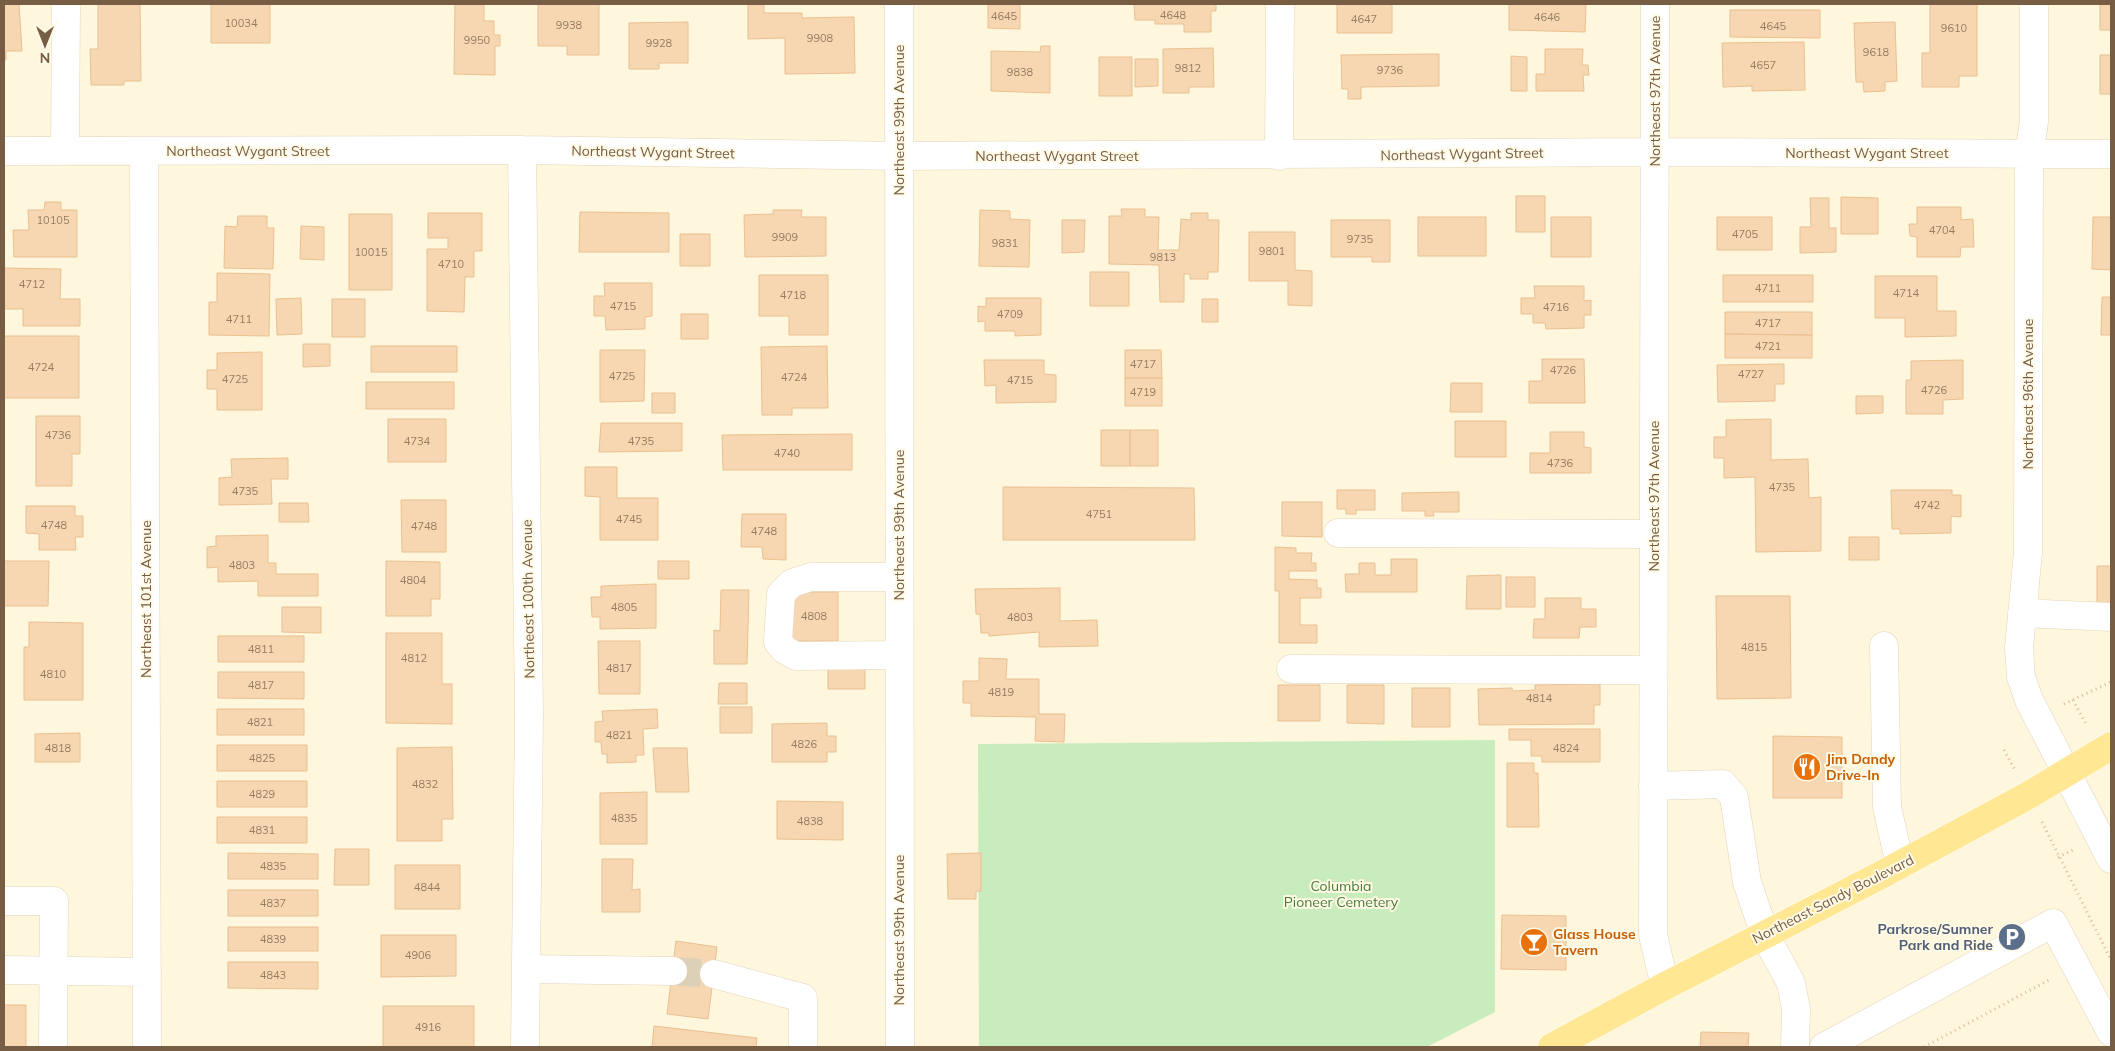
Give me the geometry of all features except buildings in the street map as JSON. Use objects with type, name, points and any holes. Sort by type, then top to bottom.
[{"type":"main road","name":"Northeast Sandy Boulevard","points":[[1552,1047],[1665,986],[1900,865],[2067,773],[2111,746]]},
{"type":"street","points":[[65,151],[66,4]]},
{"type":"street","name":"Northeast 99th Avenue","points":[[900,4],[900,1047]]},
{"type":"street","points":[[1279,156],[1280,4]]},
{"type":"street","name":"Northeast 97th Avenue","points":[[1655,4],[1653,935],[1665,986]]},
{"type":"street","name":"Northeast 96th Avenue","points":[[2034,4],[2034,122],[2029,155],[2028,552],[2019,648],[2020,676],[2029,700],[2111,859]]},
{"type":"street","name":"Northeast Wygant Street","points":[[4,151],[522,150],[899,156],[1279,156],[1655,152],[2111,154]]},
{"type":"street","name":"Northeast 100th Avenue","points":[[522,150],[529,715],[525,1047]]},
{"type":"street","name":"Northeast 101st Avenue","points":[[144,151],[147,1047]]},
{"type":"street","points":[[1338,533],[1654,534]]},
{"type":"street","points":[[899,577],[811,576],[792,583],[781,594],[778,642],[785,650],[796,656],[899,655]]},
{"type":"street","points":[[2022,612],[2111,617]]},
{"type":"street","points":[[1884,646],[1887,807],[1900,865]]},
{"type":"street","points":[[1290,669],[1653,670]]},
{"type":"street","points":[[1653,786],[1723,784],[1734,797],[1748,882],[1765,935],[1791,983],[1796,1009],[1795,1047]]},
{"type":"street","points":[[4,901],[54,901],[53,1047]]},
{"type":"street","points":[[1824,1047],[2053,923],[2111,1032]]},
{"type":"street","points":[[526,969],[673,971]]},
{"type":"street","points":[[4,970],[147,972]]},
{"type":"street","points":[[714,974],[803,998],[803,1047]]},
{"type":"path","points":[[2073,700],[2111,682]]},
{"type":"path","points":[[2004,750],[2019,776]]},
{"type":"path","points":[[2039,815],[2058,857],[2111,960]]},
{"type":"path","points":[[1924,1047],[2076,965]]},
{"type":"green space","name":"Columbia Pioneer Cemetery","points":[[1495,740],[1495,1012],[1427,1047],[979,1047],[978,744]]},
{"type":"tunnel","points":[[673,971],[714,974]]},
{"type":"place","name":"Jim Dandy Drive-In","points":[[1807,767]]},
{"type":"place","name":"Parkrose/Sumner Park and Ride","points":[[2012,937]]},
{"type":"place","name":"Glass House Tavern","points":[[1534,942]]}]
